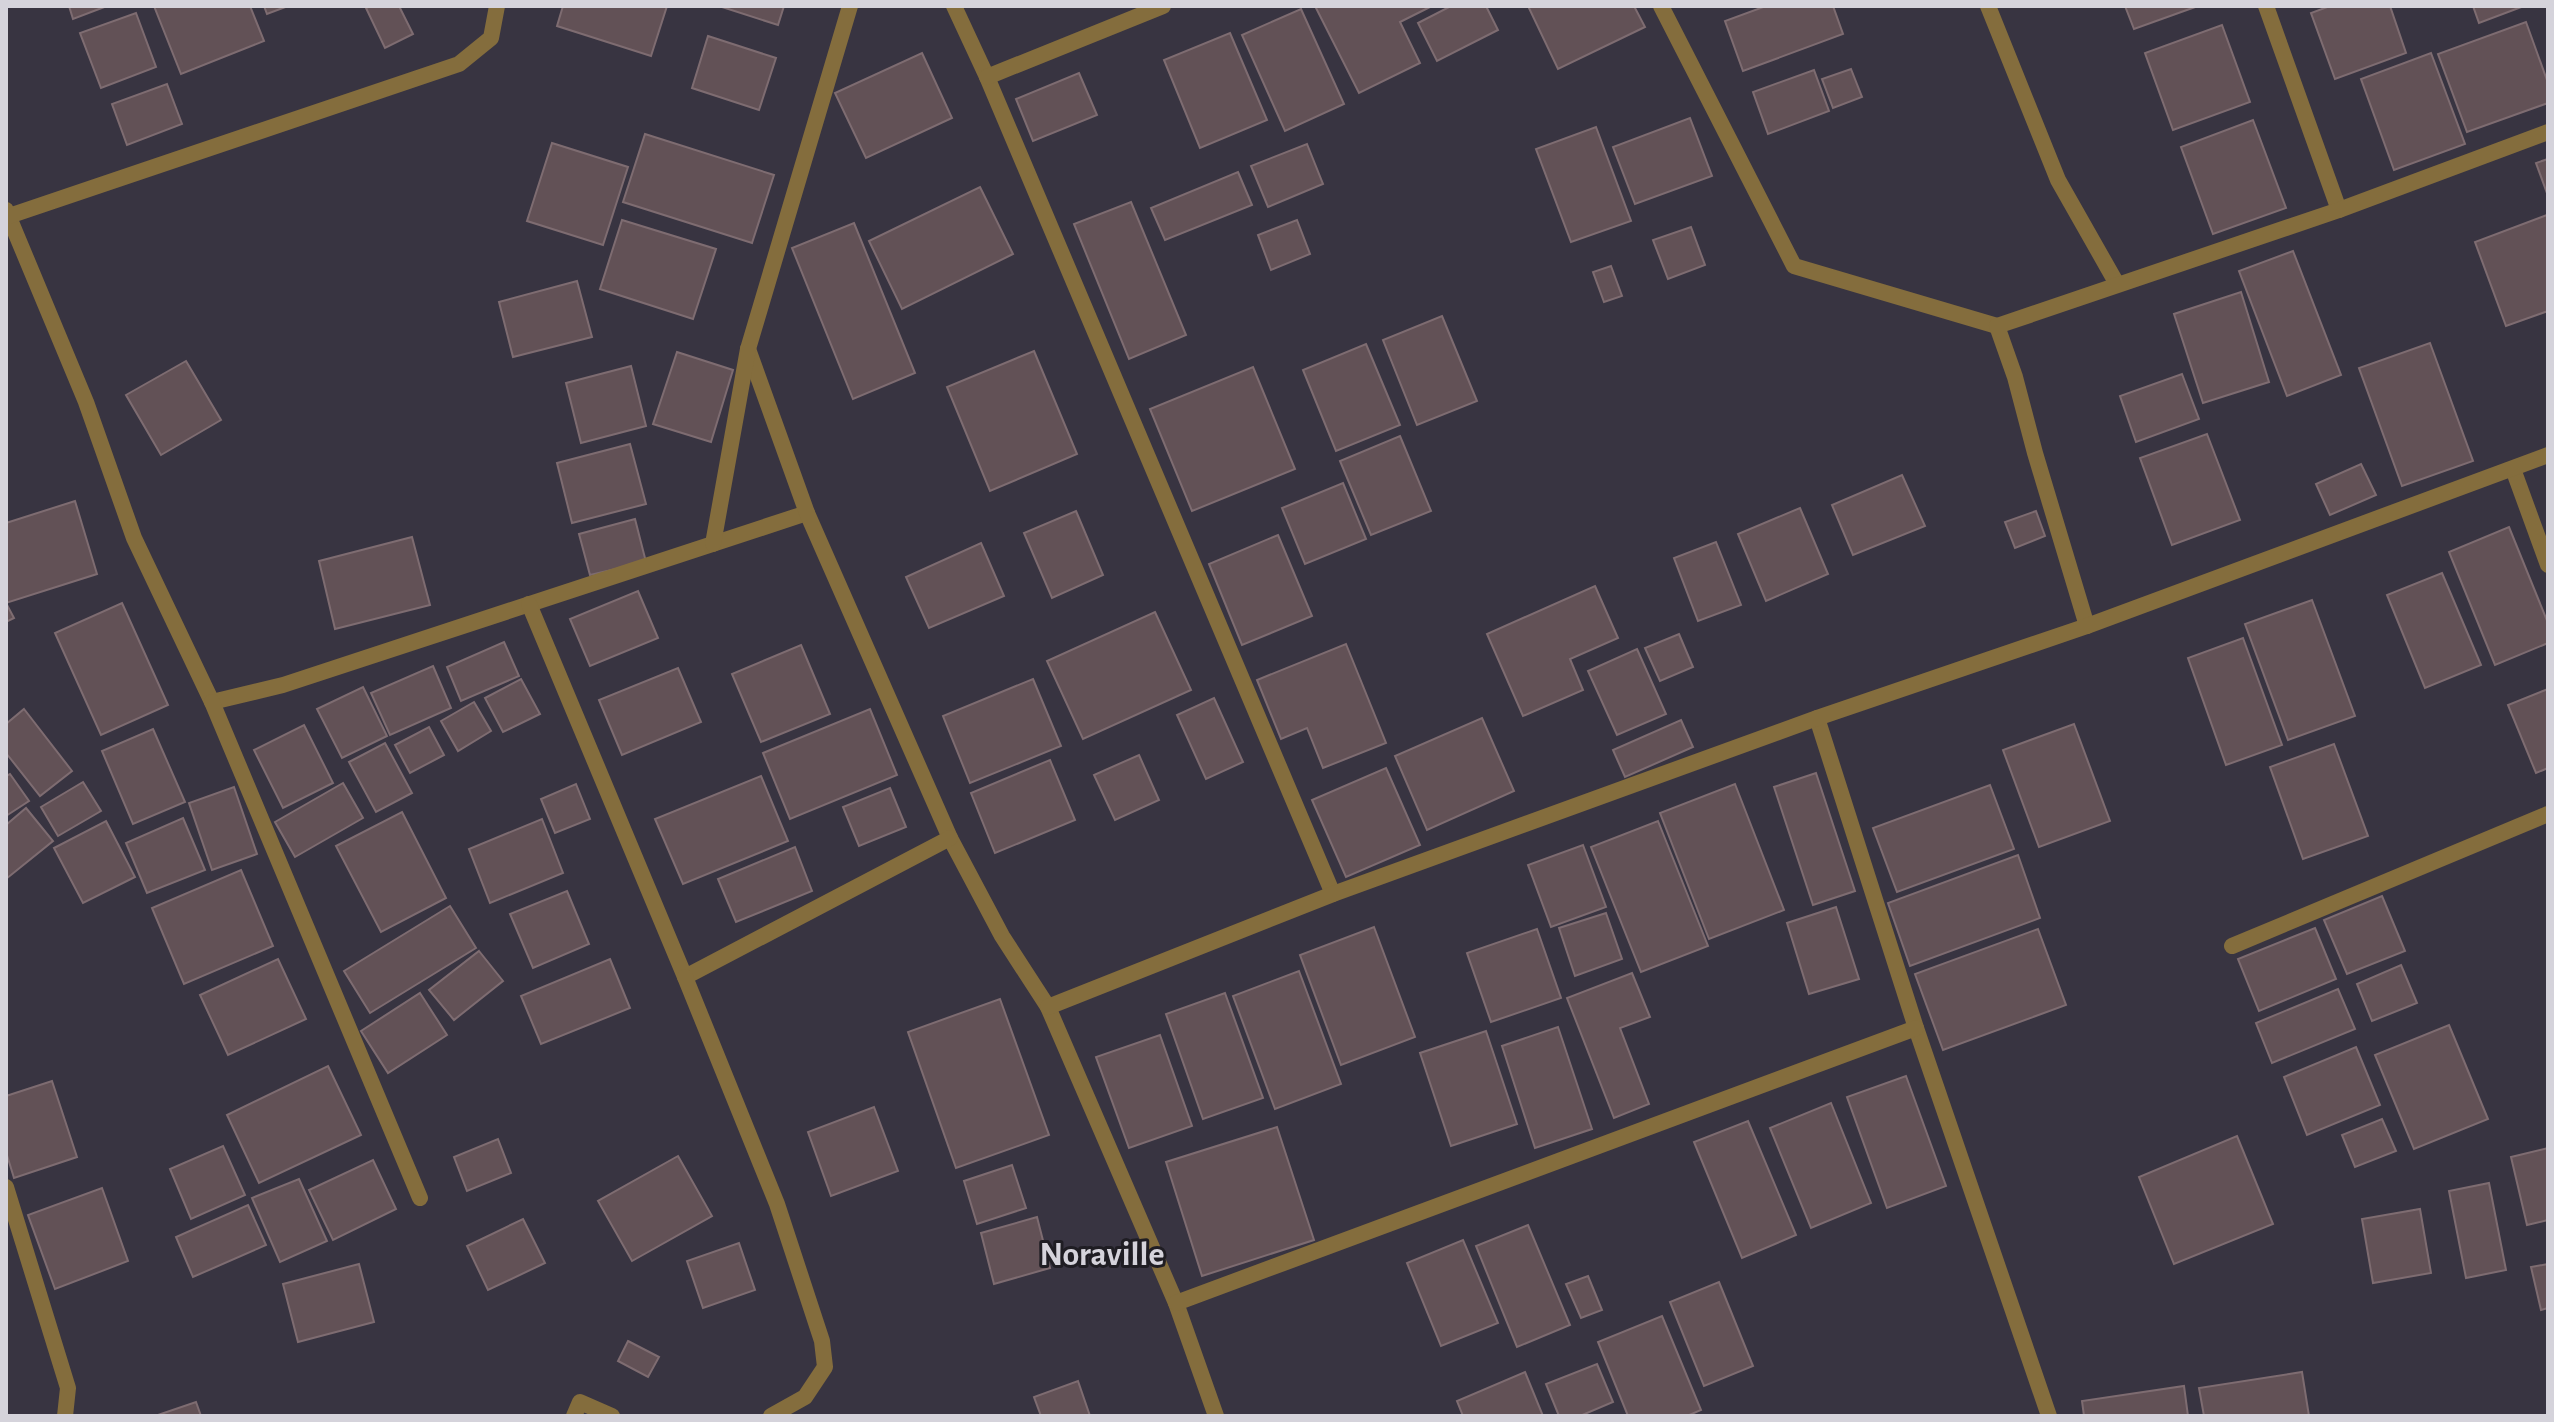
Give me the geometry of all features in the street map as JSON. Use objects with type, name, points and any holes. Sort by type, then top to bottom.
[{"type":"street","points":[[420,1198],[212,702],[134,538],[86,402],[8,213],[459,64],[491,38],[497,6]]},
{"type":"street","points":[[713,544],[748,349],[850,6]]},
{"type":"street","points":[[954,6],[987,77],[1333,894]]},
{"type":"street","points":[[987,77],[1163,6]]},
{"type":"street","points":[[1661,6],[1794,266],[1997,326],[2339,210],[2548,132]]},
{"type":"street","points":[[1988,6],[2058,180],[2117,284]]},
{"type":"street","points":[[2266,6],[2339,210]]},
{"type":"street","points":[[1997,326],[2015,377],[2087,626]]},
{"type":"street","points":[[748,349],[807,513],[950,838],[1002,936],[1048,1007],[1176,1303],[1216,1416]]},
{"type":"street","points":[[1048,1007],[1333,894],[1817,718],[2087,626],[2548,455]]},
{"type":"street","points":[[2513,469],[2548,565]]},
{"type":"street","points":[[212,702],[283,685],[807,513]]},
{"type":"street","points":[[529,604],[777,1204],[822,1341],[825,1367],[805,1397],[771,1416]]},
{"type":"street","points":[[1817,718],[1916,1028],[2049,1416]]},
{"type":"street","points":[[2232,946],[2548,814]]},
{"type":"street","points":[[685,977],[950,838]]},
{"type":"street","points":[[1176,1303],[1916,1028]]},
{"type":"street","points":[[7,1192],[68,1388],[65,1416]]},
{"type":"street","points":[[574,1416],[580,1402],[612,1416]]},
{"type":"building","points":[[69,6],[107,6],[73,19]]},
{"type":"building","points":[[154,6],[250,6],[264,41],[181,74]]},
{"type":"building","points":[[264,6],[288,6],[267,14]]},
{"type":"building","points":[[399,6],[413,34],[385,48],[366,8]]},
{"type":"building","points":[[563,6],[667,6],[651,56],[557,26]]},
{"type":"building","points":[[719,6],[784,6],[778,25]]},
{"type":"building","points":[[1315,6],[1432,6],[1400,22],[1420,63],[1359,93]]},
{"type":"building","points":[[1451,6],[1486,6],[1498,30],[1437,61],[1418,23]]},
{"type":"building","points":[[1528,6],[1634,6],[1645,27],[1558,69]]},
{"type":"building","points":[[1766,6],[1833,6],[1843,34],[1743,71],[1725,21]]},
{"type":"building","points":[[2125,6],[2198,6],[2134,29]]},
{"type":"building","points":[[2330,6],[2390,6],[2406,53],[2335,79],[2311,13]]},
{"type":"building","points":[[2473,6],[2524,6],[2479,23]]},
{"type":"building","points":[[1301,9],[1344,104],[1285,131],[1242,35]]},
{"type":"building","points":[[136,13],[156,67],[101,88],[80,33]]},
{"type":"building","points":[[2526,22],[2548,83],[2548,103],[2467,132],[2438,54]]},
{"type":"building","points":[[2222,25],[2250,102],[2173,130],[2145,53]]},
{"type":"building","points":[[1230,33],[1267,120],[1200,148],[1164,60]]},
{"type":"building","points":[[708,36],[776,58],[759,110],[692,88]]},
{"type":"building","points":[[922,53],[952,118],[866,158],[835,93]]},
{"type":"building","points":[[2431,53],[2465,144],[2394,170],[2361,79]]},
{"type":"building","points":[[1851,69],[1862,97],[1833,108],[1822,79]]},
{"type":"building","points":[[1814,70],[1829,111],[1768,134],[1753,92]]},
{"type":"building","points":[[1079,73],[1097,115],[1033,141],[1016,99]]},
{"type":"building","points":[[167,84],[182,124],[127,145],[112,104]]},
{"type":"building","points":[[1690,118],[1712,176],[1635,204],[1613,147]]},
{"type":"building","points":[[2253,120],[2286,208],[2213,234],[2181,147]]},
{"type":"building","points":[[1596,127],[1631,221],[1571,242],[1536,149]]},
{"type":"building","points":[[645,134],[774,175],[752,243],[623,202]]},
{"type":"building","points":[[552,143],[628,167],[603,245],[527,221]]},
{"type":"building","points":[[1307,144],[1323,184],[1268,207],[1251,166]]},
{"type":"building","points":[[2548,159],[2548,196],[2536,163]]},
{"type":"building","points":[[1238,172],[1252,205],[1165,240],[1151,208]]},
{"type":"building","points":[[980,187],[1013,254],[902,309],[869,241]]},
{"type":"building","points":[[1131,202],[1186,335],[1129,359],[1074,224]]},
{"type":"building","points":[[2547,215],[2548,311],[2506,326],[2475,242]]},
{"type":"building","points":[[622,220],[716,249],[693,319],[600,289]]},
{"type":"building","points":[[1297,220],[1310,254],[1271,270],[1258,235]]},
{"type":"building","points":[[854,223],[915,373],[853,399],[792,248]]},
{"type":"building","points":[[1691,227],[1705,265],[1668,279],[1653,240]]},
{"type":"building","points":[[2293,251],[2341,375],[2287,396],[2239,271]]},
{"type":"building","points":[[1611,266],[1622,296],[1604,302],[1593,272]]},
{"type":"building","points":[[577,281],[592,337],[513,357],[499,302]]},
{"type":"building","points":[[2241,292],[2269,382],[2203,403],[2174,314]]},
{"type":"building","points":[[1442,316],[1477,401],[1417,425],[1383,340]]},
{"type":"building","points":[[2430,343],[2473,461],[2402,486],[2359,368]]},
{"type":"building","points":[[1366,344],[1400,425],[1336,451],[1303,370]]},
{"type":"building","points":[[1034,351],[1077,454],[990,491],[947,387]]},
{"type":"building","points":[[677,352],[733,370],[711,442],[653,424]]},
{"type":"building","points":[[186,361],[221,420],[161,455],[126,395]]},
{"type":"building","points":[[631,366],[646,426],[581,443],[566,383]]},
{"type":"building","points":[[1253,367],[1295,469],[1192,511],[1150,409]]},
{"type":"building","points":[[2182,374],[2199,419],[2136,442],[2120,396]]},
{"type":"building","points":[[2207,434],[2240,520],[2172,545],[2140,458]]},
{"type":"building","points":[[1400,436],[1431,511],[1371,535],[1340,461]]},
{"type":"building","points":[[630,444],[646,504],[572,523],[557,463]]},
{"type":"building","points":[[2361,464],[2376,495],[2330,515],[2316,484]]},
{"type":"building","points":[[1902,475],[1925,526],[1853,555],[1832,505]]},
{"type":"building","points":[[1343,483],[1366,539],[1305,564],[1282,508]]},
{"type":"building","points":[[75,501],[97,574],[6,603],[6,523]]},
{"type":"building","points":[[1800,508],[1828,574],[1766,601],[1738,534]]},
{"type":"building","points":[[1076,511],[1103,575],[1052,598],[1024,533]]},
{"type":"building","points":[[2036,511],[2045,536],[2015,548],[2005,522]]},
{"type":"building","points":[[635,519],[646,562],[590,575],[579,534]]},
{"type":"building","points":[[2509,527],[2548,623],[2548,643],[2495,665],[2449,552]]},
{"type":"building","points":[[1278,535],[1312,616],[1242,645],[1209,564]]},
{"type":"building","points":[[412,537],[430,605],[335,629],[319,561]]},
{"type":"building","points":[[1716,542],[1741,605],[1698,621],[1674,558]]},
{"type":"building","points":[[981,543],[1004,596],[929,628],[906,577]]},
{"type":"building","points":[[2442,573],[2481,665],[2425,688],[2387,595]]},
{"type":"building","points":[[1595,586],[1618,638],[1570,659],[1583,690],[1523,716],[1487,634]]},
{"type":"building","points":[[638,591],[658,638],[590,666],[570,619]]},
{"type":"building","points":[[2312,600],[2355,716],[2288,740],[2245,624]]},
{"type":"building","points":[[6,603],[14,618],[6,622]]},
{"type":"building","points":[[122,603],[168,705],[101,735],[55,633]]},
{"type":"building","points":[[1155,612],[1191,690],[1083,739],[1047,661]]},
{"type":"building","points":[[1679,634],[1693,667],[1660,681],[1645,648]]},
{"type":"building","points":[[2243,638],[2282,745],[2226,765],[2188,658]]},
{"type":"building","points":[[504,642],[519,676],[461,701],[447,667]]},
{"type":"building","points":[[1346,644],[1386,743],[1323,768],[1307,728],[1281,739],[1257,680]]},
{"type":"building","points":[[801,645],[830,714],[761,742],[732,674]]},
{"type":"building","points":[[1637,649],[1666,714],[1617,735],[1588,671]]},
{"type":"building","points":[[433,666],[451,708],[390,735],[371,693]]},
{"type":"building","points":[[678,668],[701,722],[622,755],[599,700]]},
{"type":"building","points":[[521,679],[540,714],[503,732],[485,698]]},
{"type":"building","points":[[1033,679],[1061,746],[970,783],[943,716]]},
{"type":"building","points":[[363,687],[387,736],[342,758],[317,709]]},
{"type":"building","points":[[2548,689],[2548,768],[2536,773],[2508,705]]},
{"type":"building","points":[[1214,698],[1243,762],[1206,779],[1177,715]]},
{"type":"building","points":[[474,702],[491,731],[458,751],[441,721]]},
{"type":"building","points":[[24,709],[72,771],[40,796],[6,753],[6,724]]},
{"type":"building","points":[[870,709],[897,775],[790,819],[763,753]]},
{"type":"building","points":[[1482,718],[1514,791],[1427,830],[1395,756]]},
{"type":"building","points":[[1681,720],[1693,747],[1625,777],[1613,750]]},
{"type":"building","points":[[2074,724],[2110,821],[2039,847],[2003,750]]},
{"type":"building","points":[[304,725],[333,783],[283,808],[254,750]]},
{"type":"building","points":[[429,727],[444,755],[410,773],[395,745]]},
{"type":"building","points":[[153,729],[185,802],[133,824],[102,751]]},
{"type":"building","points":[[385,743],[412,793],[376,812],[349,762]]},
{"type":"building","points":[[2334,744],[2368,836],[2303,859],[2270,767]]},
{"type":"building","points":[[1139,755],[1159,800],[1115,820],[1094,775]]},
{"type":"building","points":[[1050,760],[1075,820],[995,853],[971,793]]},
{"type":"building","points":[[1386,768],[1420,845],[1346,877],[1312,800]]},
{"type":"building","points":[[1816,773],[1855,891],[1813,905],[1774,787]]},
{"type":"building","points":[[10,774],[29,801],[6,816],[6,776]]},
{"type":"building","points":[[761,776],[788,841],[683,884],[655,819]]},
{"type":"building","points":[[83,782],[101,811],[58,836],[41,807]]},
{"type":"building","points":[[343,783],[363,818],[295,857],[275,822]]},
{"type":"building","points":[[576,784],[590,819],[555,833],[541,799]]},
{"type":"building","points":[[1735,784],[1784,910],[1709,939],[1660,813]]},
{"type":"building","points":[[1990,785],[2014,849],[1897,892],[1873,828]]},
{"type":"building","points":[[234,787],[257,854],[212,870],[189,803]]},
{"type":"building","points":[[890,788],[906,827],[859,846],[843,807]]},
{"type":"building","points":[[26,808],[53,841],[6,879],[6,825]]},
{"type":"building","points":[[402,812],[446,898],[381,932],[336,846]]},
{"type":"building","points":[[183,818],[205,870],[147,893],[126,843]]},
{"type":"building","points":[[542,819],[563,873],[490,903],[469,849]]},
{"type":"building","points":[[106,821],[135,877],[83,903],[54,848]]},
{"type":"building","points":[[1658,821],[1708,946],[1641,972],[1591,847]]},
{"type":"building","points":[[1583,845],[1606,907],[1551,927],[1528,865]]},
{"type":"building","points":[[795,847],[812,891],[736,922],[718,879]]},
{"type":"building","points":[[2018,855],[2040,918],[1910,966],[1888,903]]},
{"type":"building","points":[[241,870],[273,946],[184,984],[152,908]]},
{"type":"building","points":[[567,891],[589,944],[533,968],[510,914]]},
{"type":"building","points":[[2382,896],[2405,951],[2347,974],[2324,920]]},
{"type":"building","points":[[450,906],[476,948],[370,1013],[344,971]]},
{"type":"building","points":[[1836,907],[1859,979],[1809,994],[1787,923]]},
{"type":"building","points":[[1606,913],[1622,959],[1575,976],[1559,928]]},
{"type":"building","points":[[1374,927],[1415,1037],[1341,1065],[1300,955]]},
{"type":"building","points":[[2315,928],[2336,979],[2259,1011],[2238,959]]},
{"type":"building","points":[[1537,929],[1561,998],[1491,1022],[1467,953]]},
{"type":"building","points":[[2038,929],[2066,1005],[1943,1050],[1915,974]]},
{"type":"building","points":[[479,951],[503,981],[454,1020],[429,990]]},
{"type":"building","points":[[278,959],[306,1019],[228,1055],[200,995]]},
{"type":"building","points":[[610,959],[630,1008],[541,1044],[521,996]]},
{"type":"building","points":[[2401,965],[2417,1003],[2372,1021],[2357,984]]},
{"type":"building","points":[[1299,971],[1341,1084],[1275,1109],[1233,996]]},
{"type":"building","points":[[1632,973],[1650,1017],[1620,1028],[1649,1104],[1614,1118],[1567,998]]},
{"type":"building","points":[[2338,989],[2355,1029],[2272,1063],[2256,1023]]},
{"type":"building","points":[[420,993],[447,1035],[388,1073],[361,1031]]},
{"type":"building","points":[[1225,993],[1263,1098],[1203,1119],[1166,1014]]},
{"type":"building","points":[[1000,999],[1049,1135],[956,1168],[908,1032]]},
{"type":"building","points":[[2449,1025],[2488,1119],[2414,1149],[2375,1055]]},
{"type":"building","points":[[1558,1027],[1592,1129],[1535,1148],[1502,1046]]},
{"type":"building","points":[[1486,1031],[1517,1124],[1451,1146],[1420,1053]]},
{"type":"building","points":[[1160,1035],[1192,1126],[1129,1148],[1096,1057]]},
{"type":"building","points":[[2356,1047],[2380,1105],[2307,1135],[2284,1077]]},
{"type":"building","points":[[328,1066],[361,1135],[259,1183],[227,1115]]},
{"type":"building","points":[[1906,1076],[1946,1186],[1887,1208],[1847,1097]]},
{"type":"building","points":[[52,1081],[77,1157],[14,1178],[6,1152],[6,1096]]},
{"type":"building","points":[[1831,1103],[1871,1203],[1811,1228],[1770,1128]]},
{"type":"building","points":[[874,1107],[898,1171],[831,1196],[808,1132]]},
{"type":"building","points":[[2382,1119],[2396,1151],[2355,1167],[2342,1135]]},
{"type":"building","points":[[1748,1121],[1796,1235],[1742,1258],[1694,1142]]},
{"type":"building","points":[[1277,1127],[1314,1240],[1202,1276],[1166,1162]]},
{"type":"building","points":[[2237,1136],[2273,1224],[2174,1264],[2139,1177]]},
{"type":"building","points":[[498,1139],[511,1173],[467,1191],[454,1157]]},
{"type":"building","points":[[223,1146],[245,1195],[191,1219],[170,1169]]},
{"type":"building","points":[[2548,1148],[2548,1220],[2527,1225],[2511,1157]]},
{"type":"building","points":[[678,1156],[712,1216],[632,1261],[598,1201]]},
{"type":"building","points":[[373,1160],[396,1209],[333,1240],[309,1190]]},
{"type":"building","points":[[1012,1165],[1026,1208],[977,1224],[964,1181]]},
{"type":"building","points":[[299,1179],[327,1241],[280,1262],[252,1198]]},
{"type":"building","points":[[2489,1183],[2506,1270],[2466,1278],[2449,1191]]},
{"type":"building","points":[[102,1188],[128,1261],[55,1289],[28,1215]]},
{"type":"building","points":[[248,1205],[266,1245],[193,1277],[176,1237]]},
{"type":"building","points":[[2420,1209],[2431,1273],[2373,1283],[2362,1219]]},
{"type":"building","points":[[1037,1217],[1050,1268],[994,1284],[981,1233]]},
{"type":"building","points":[[523,1219],[545,1263],[488,1290],[467,1246]]},
{"type":"building","points":[[1528,1225],[1570,1325],[1517,1347],[1476,1246]]},
{"type":"building","points":[[1463,1240],[1498,1323],[1441,1346],[1407,1263]]},
{"type":"building","points":[[739,1243],[755,1290],[703,1308],[687,1261]]},
{"type":"building","points":[[359,1264],[374,1322],[298,1342],[283,1284]]},
{"type":"building","points":[[2548,1264],[2548,1308],[2541,1310],[2531,1267]]},
{"type":"building","points":[[1588,1276],[1602,1310],[1581,1318],[1566,1284]]},
{"type":"building","points":[[1719,1282],[1753,1366],[1704,1386],[1670,1302]]},
{"type":"building","points":[[1662,1316],[1701,1410],[1687,1416],[1628,1416],[1598,1342]]},
{"type":"building","points":[[628,1341],[659,1357],[648,1377],[618,1361]]},
{"type":"building","points":[[1597,1364],[1613,1402],[1580,1416],[1559,1416],[1546,1384]]},
{"type":"building","points":[[1525,1372],[1543,1416],[1463,1416],[1457,1401]]},
{"type":"building","points":[[2302,1372],[2309,1416],[2204,1416],[2199,1388]]},
{"type":"building","points":[[1078,1381],[1090,1416],[1041,1416],[1034,1397]]},
{"type":"building","points":[[2184,1386],[2188,1416],[2084,1416],[2082,1401]]},
{"type":"building","points":[[196,1402],[201,1416],[155,1416]]},
{"type":"district","name":"Noraville","points":[[1102,1255]]}]
